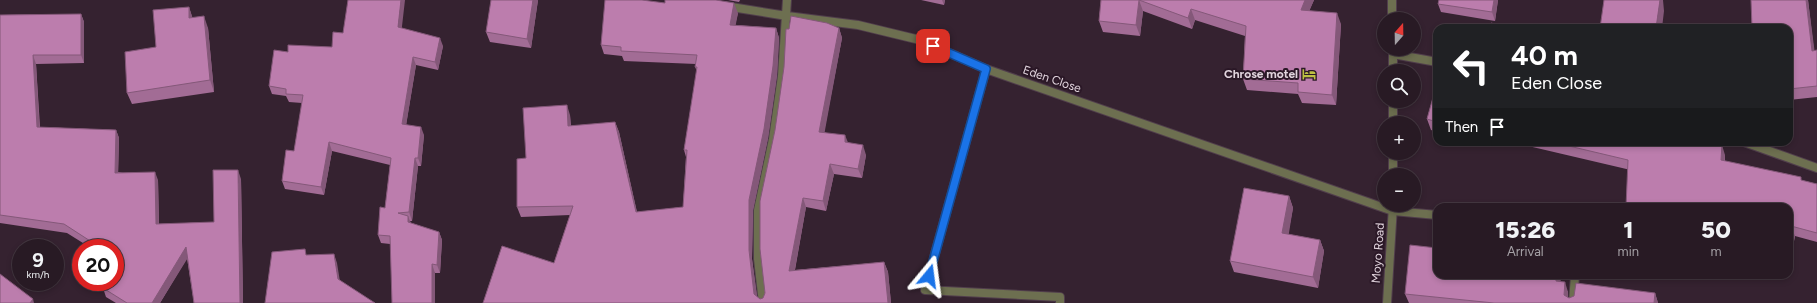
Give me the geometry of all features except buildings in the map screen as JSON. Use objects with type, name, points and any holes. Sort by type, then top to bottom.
[{"type":"street","points":[[763,303],[758,259],[758,210],[778,103],[785,46],[787,0]]},
{"type":"street","points":[[1392,0],[1392,12]]},
{"type":"street","name":"Eden Close","points":[[720,5],[787,16],[858,25],[920,40],[986,69],[1377,203]]},
{"type":"street","points":[[1411,56],[1433,61]]},
{"type":"street","points":[[986,69],[925,290],[1060,297],[1060,303]]},
{"type":"street","points":[[1755,146],[1817,168]]},
{"type":"street","name":"Moyo Road","points":[[1386,303],[1393,212]]},
{"type":"street","name":"Eden Close","points":[[1418,212],[1433,214]]},
{"type":"street","points":[[1573,303],[1575,279]]},
{"type":"place","name":"Chrose motel","points":[[1309,74]]},
{"type":"route","points":[[929,276],[986,69],[933,46]]}]
